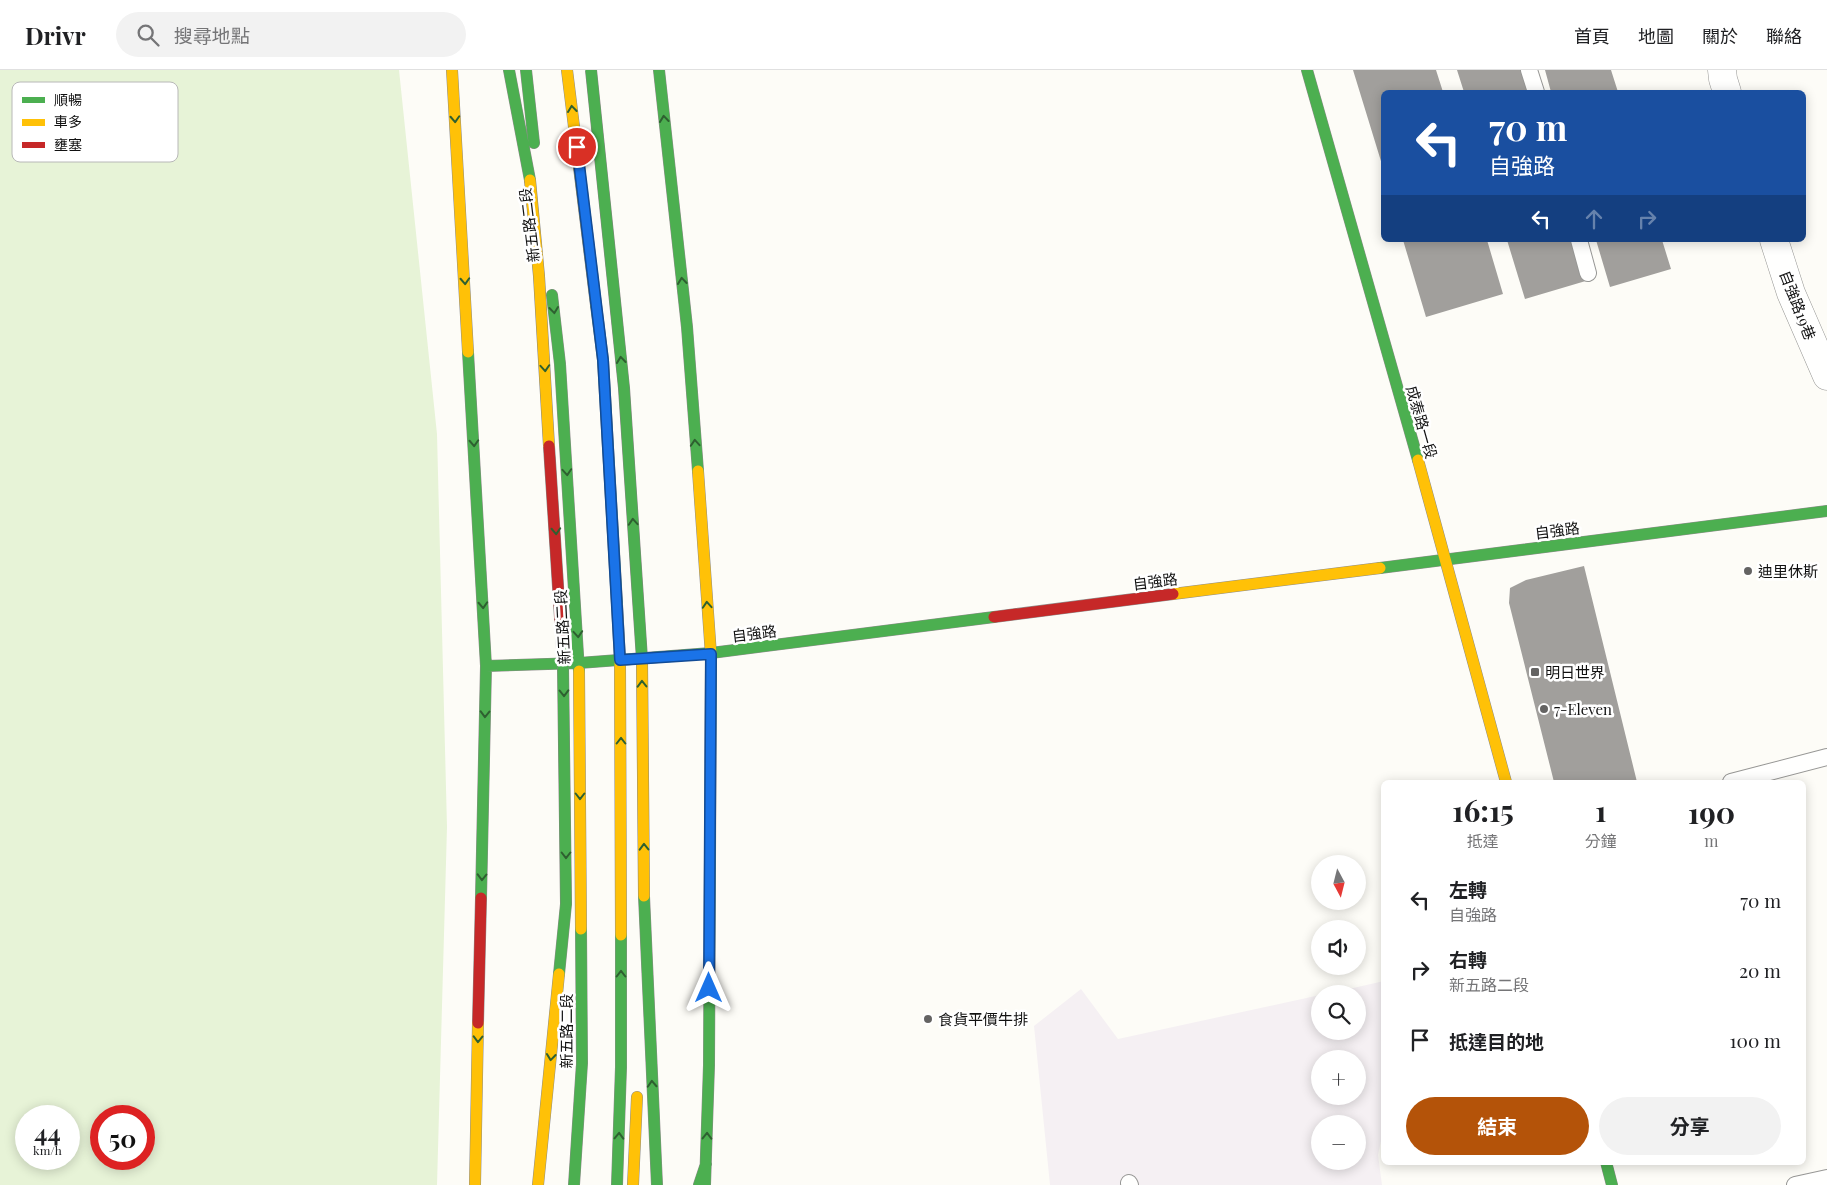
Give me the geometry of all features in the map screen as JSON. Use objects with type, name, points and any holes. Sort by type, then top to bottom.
[{"type":"main road","points":[[452,70],[486,666],[475,1185]]},
{"type":"main road","points":[[508,70],[530,180]]},
{"type":"main road","points":[[525,70],[530,180],[541,305],[563,665],[566,904],[564,1042]]},
{"type":"main road","name":"新五路二段","points":[[525,70],[560,364],[580,663],[582,1063],[574,1185]]},
{"type":"main road","points":[[567,70],[603,360],[620,660],[621,1067],[617,1185]]},
{"type":"main road","points":[[591,70],[624,388],[642,658],[644,896],[657,1185]]},
{"type":"main road","points":[[659,70],[687,327],[711,654],[709,1065],[705,1185]]},
{"type":"main road","name":"成泰路一段","points":[[1307,70],[1446,559],[1505,780]]},
{"type":"main road","name":"自強路","points":[[486,666],[580,663],[711,654],[1827,511]]},
{"type":"main road","points":[[639,1035],[644,896]]},
{"type":"main road","points":[[538,1185],[566,904]]},
{"type":"main road","points":[[633,1185],[637,1085]]},
{"type":"main road","points":[[699,1185],[706,1164]]},
{"type":"main road","points":[[1607,1165],[1612,1185]]},
{"type":"street","points":[[1722,70],[1726,90]]},
{"type":"street","name":"自強路19巷","points":[[1775,242],[1791,293],[1826,371]]},
{"type":"lane","points":[[1529,70],[1535,90]]},
{"type":"lane","points":[[1579,242],[1588,274]]},
{"type":"lane","points":[[1739,780],[1827,757]]},
{"type":"lane","points":[[1795,1185],[1827,1178]]},
{"type":"shaded area","points":[[1381,982],[1381,1141],[1378,1155],[1382,1185],[1050,1185],[1034,1026],[1081,989],[1118,1039],[1311,997],[1311,1040],[1366,1040],[1366,985]]},
{"type":"green space","points":[[0,70],[399,70],[437,434],[447,827],[437,1185],[0,1185]]},
{"type":"building","points":[[1353,70],[1436,70],[1442,90],[1381,90],[1381,161]]},
{"type":"building","points":[[1457,70],[1527,70],[1532,90],[1463,90]]},
{"type":"building","points":[[1545,70],[1611,70],[1617,90],[1550,90]]},
{"type":"building","points":[[1404,242],[1488,242],[1503,294],[1426,317]]},
{"type":"building","points":[[1508,242],[1578,242],[1589,280],[1525,299]]},
{"type":"building","points":[[1597,242],[1663,242],[1671,269],[1610,287]]},
{"type":"building","points":[[1584,566],[1637,780],[1553,780],[1509,603],[1510,588],[1526,580]]},
{"type":"traffic: fast","points":[[509,70],[530,180]]},
{"type":"traffic: fast","points":[[526,70],[534,143]]},
{"type":"traffic: fast","points":[[591,70],[624,388],[642,659]]},
{"type":"traffic: fast","points":[[659,70],[687,327],[698,471]]},
{"type":"traffic: fast","points":[[1307,70],[1418,460]]},
{"type":"traffic: fast","points":[[552,295],[560,364],[579,671]]},
{"type":"traffic: fast","points":[[596,305],[603,360],[617,604]]},
{"type":"traffic: fast","points":[[468,352],[486,666],[481,898]]},
{"type":"traffic: fast","points":[[1380,568],[1827,511]]},
{"type":"traffic: fast","points":[[486,666],[579,663],[711,653],[994,617]]},
{"type":"traffic: fast","points":[[561,633],[566,904]]},
{"type":"traffic: fast","points":[[705,1185],[709,1065],[711,655]]},
{"type":"traffic: fast","points":[[644,896],[657,1185]]},
{"type":"traffic: fast","points":[[559,974],[566,904]]},
{"type":"traffic: fast","points":[[574,1185],[582,1063],[581,929]]},
{"type":"traffic: fast","points":[[617,1185],[621,1067],[621,935]]},
{"type":"traffic: fast","points":[[699,1185],[706,1164]]},
{"type":"traffic: fast","points":[[1607,1165],[1612,1185]]},
{"type":"traffic: slow","points":[[452,70],[468,352]]},
{"type":"traffic: slow","points":[[567,70],[596,305]]},
{"type":"traffic: slow","points":[[530,180],[539,276],[549,446]]},
{"type":"traffic: slow","points":[[1418,460],[1505,780]]},
{"type":"traffic: slow","points":[[698,471],[711,655]]},
{"type":"traffic: slow","points":[[1173,594],[1380,568]]},
{"type":"traffic: slow","points":[[617,604],[620,660],[621,935]]},
{"type":"traffic: slow","points":[[642,659],[644,896]]},
{"type":"traffic: slow","points":[[579,671],[581,929]]},
{"type":"traffic: slow","points":[[538,1185],[559,974]]},
{"type":"traffic: slow","points":[[475,1185],[478,1023]]},
{"type":"traffic: slow","points":[[633,1185],[637,1097]]},
{"type":"traffic: jam","points":[[549,446],[561,633]]},
{"type":"traffic: jam","points":[[994,617],[1173,594]]},
{"type":"traffic: jam","points":[[478,1023],[481,898]]},
{"type":"place","name":"迪里休斯","points":[[1748,571]]},
{"type":"place","name":"明日世界","points":[[1535,672]]},
{"type":"place","name":"7-Eleven","points":[[1544,709]]},
{"type":"place","name":"食貨平價牛排","points":[[928,1019]]},
{"type":"route","points":[[577,147],[603,360],[620,660],[711,654],[709,988]]}]
